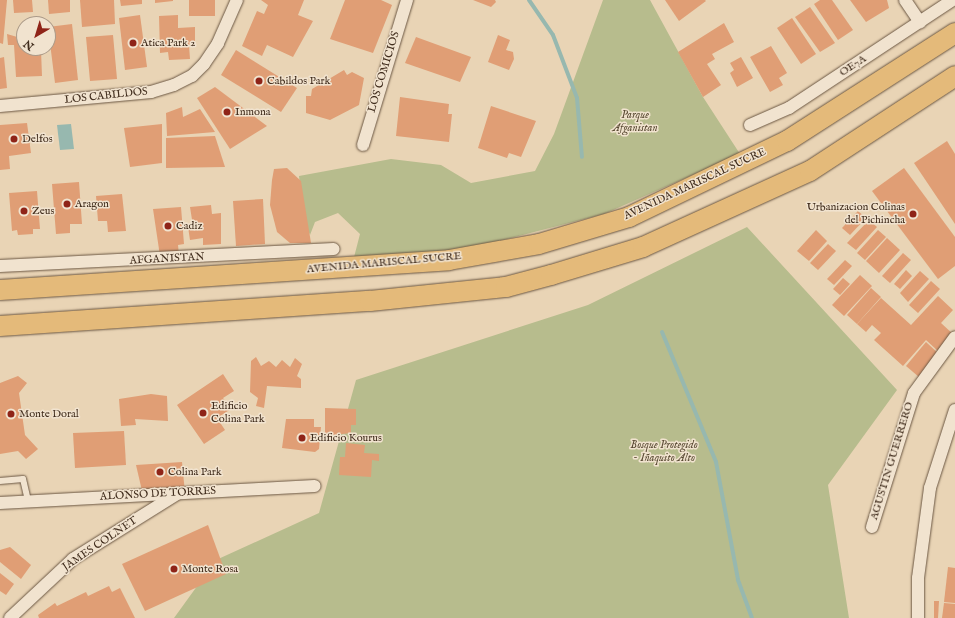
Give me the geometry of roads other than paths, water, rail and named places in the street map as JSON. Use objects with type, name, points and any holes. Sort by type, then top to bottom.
[{"type":"main road","name":"AVENIDA MARISCAL SUCRE","points":[[0,290],[449,260],[539,244],[629,217],[787,141],[955,34]]},
{"type":"main road","points":[[0,326],[370,301],[506,287],[643,247],[810,171],[955,76]]},
{"type":"street","name":"LOS CABILDOS","points":[[0,106],[151,92],[174,85],[192,76],[204,64],[218,43],[237,0]]},
{"type":"street","name":"LOS COMICIOS","points":[[363,145],[407,0]]},
{"type":"street","points":[[905,0],[920,22]]},
{"type":"street","name":"OE7A","points":[[750,125],[789,108],[953,0]]},
{"type":"street","name":"AFGANISTAN","points":[[0,266],[334,249]]},
{"type":"street","name":"AGUSTIN GUERRERO","points":[[872,527],[914,393],[955,337]]},
{"type":"street","points":[[918,618],[918,578],[930,488],[955,410]]},
{"type":"street","name":"ALONSO DE TORRES","points":[[0,503],[315,486]]},
{"type":"street","name":"JAMES COLNET","points":[[10,618],[73,559],[178,493]]},
{"type":"lane","points":[[0,481],[23,479],[28,501]]},
{"type":"water","points":[[71,124],[74,149],[60,150],[57,125]]},
{"type":"waterway","points":[[529,0],[553,35],[577,98],[582,157]]},
{"type":"waterway","points":[[662,332],[716,462],[738,580],[752,618]]},
{"type":"place","name":"Atica Park 2","points":[[133,43]]},
{"type":"place","name":"Cabildos Park","points":[[259,81]]},
{"type":"place","name":"Inmona","points":[[227,112]]},
{"type":"place","name":"Delfos","points":[[14,139]]},
{"type":"place","name":"Aragon","points":[[67,204]]},
{"type":"place","name":"Zeus","points":[[24,211]]},
{"type":"place","name":"Urbanizacion Colinas del Pichincha","points":[[913,214]]},
{"type":"place","name":"Cadiz","points":[[168,226]]},
{"type":"place","name":"Edificio Colina Park","points":[[203,413]]},
{"type":"place","name":"Monte Doral","points":[[11,414]]},
{"type":"place","name":"Edificio Kourus","points":[[302,438]]},
{"type":"place","name":"Colina Park","points":[[160,472]]},
{"type":"place","name":"Monte Rosa","points":[[174,569]]},
{"type":"park label","name":"Parque Afganistan","points":[[635,122]]},
{"type":"park label","name":"Bosque Protegido - Iñaquito Alto","points":[[664,452]]}]
